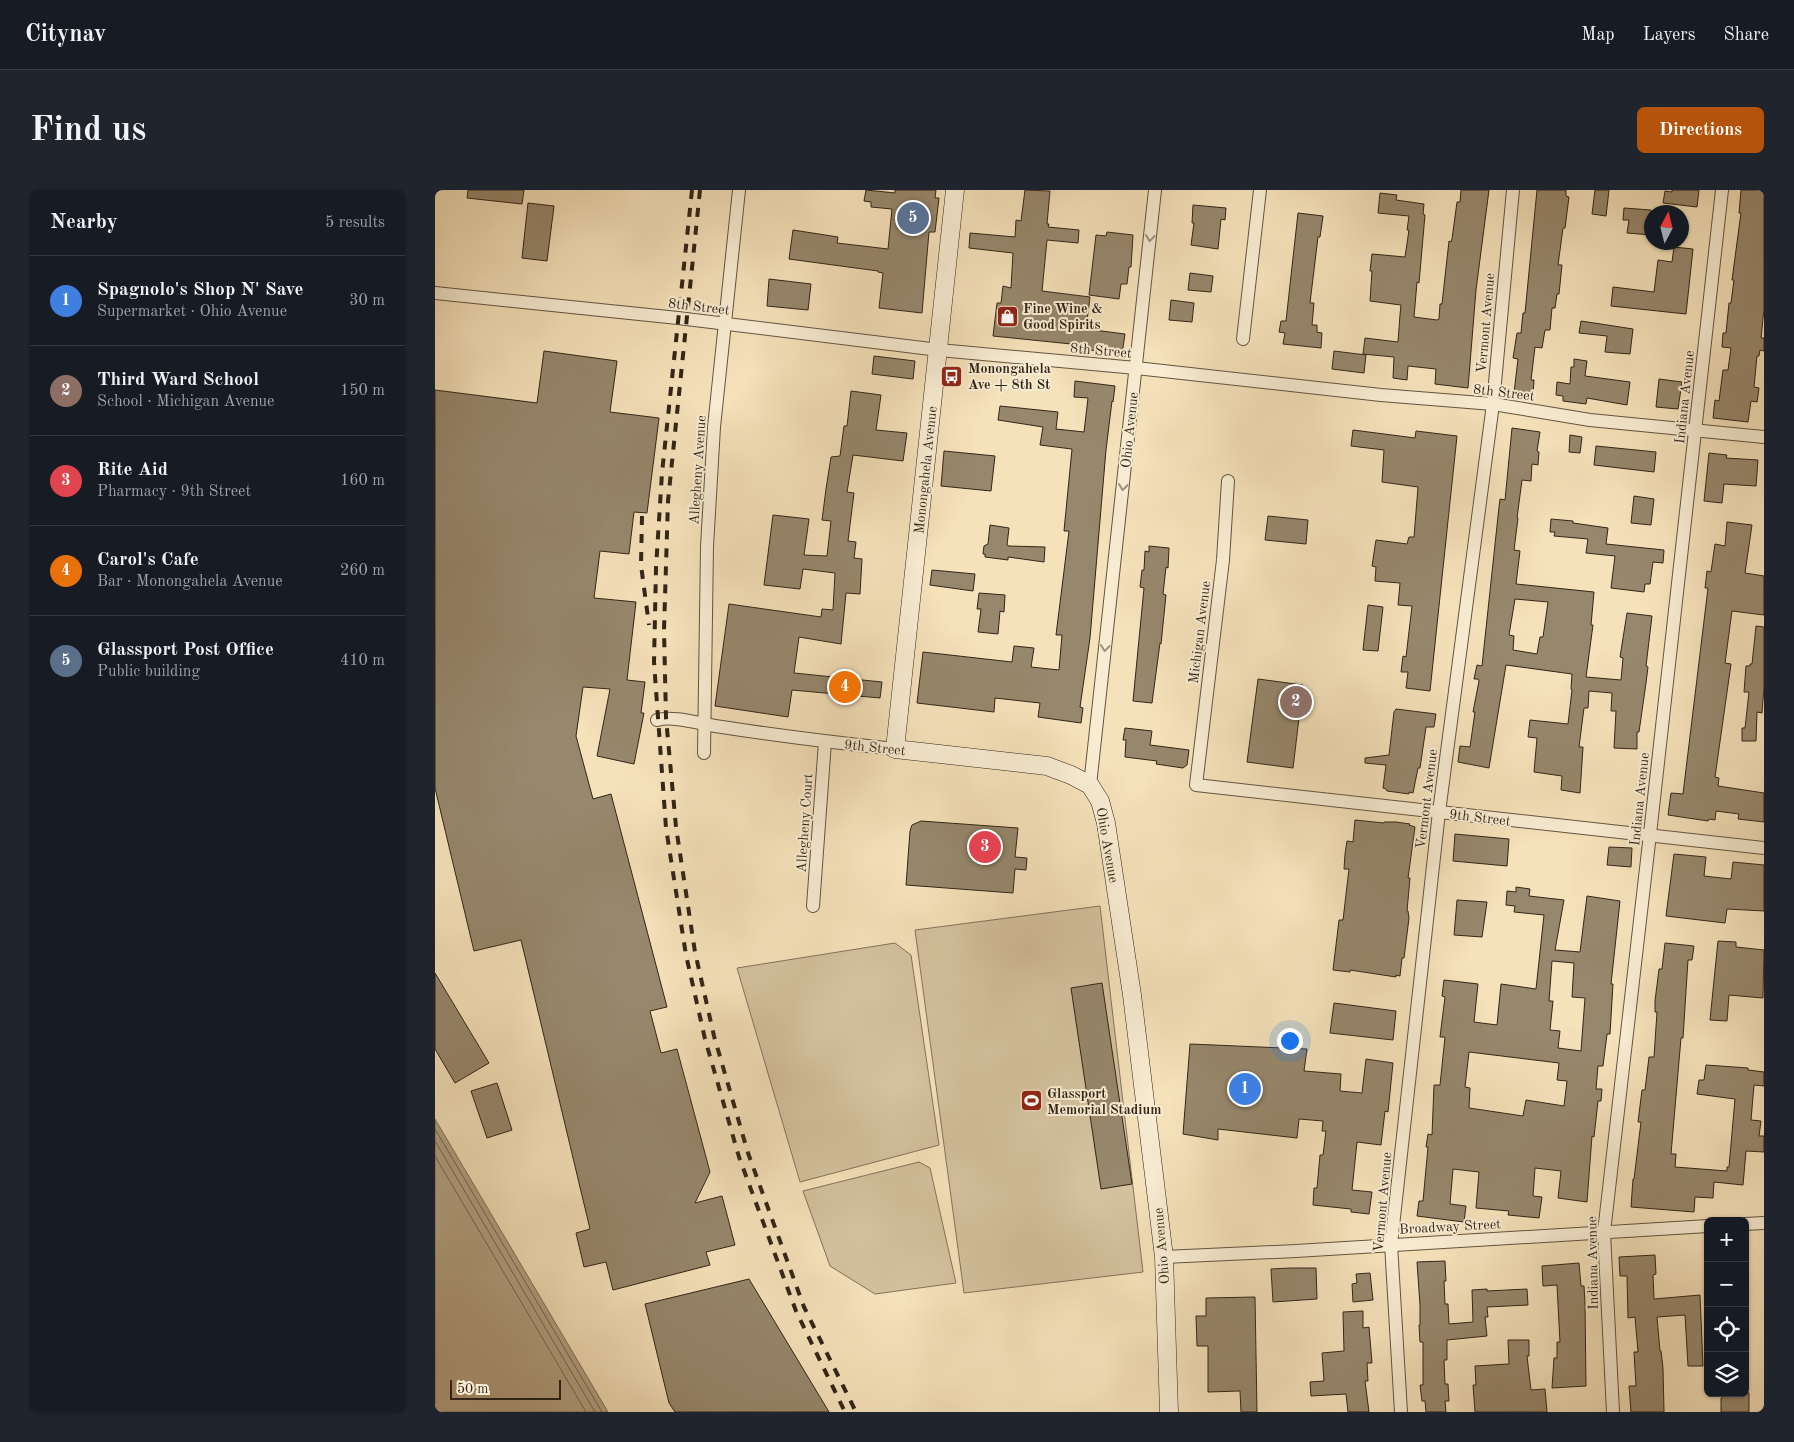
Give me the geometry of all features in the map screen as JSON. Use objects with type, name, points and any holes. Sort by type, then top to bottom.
[{"type":"main road","name":"Monongahela Avenue","points":[[895,749],[955,190]]},
{"type":"main road","name":"9th Street","points":[[895,749],[1047,766],[1090,785]]},
{"type":"main road","name":"Ohio Avenue","points":[[1090,785],[1100,801],[1106,823],[1132,995],[1164,1257],[1169,1412]]},
{"type":"street","name":"Allegheny Avenue","points":[[704,753],[707,547],[714,427],[739,190]]},
{"type":"street","name":"Ohio Avenue","points":[[1090,785],[1155,190]]},
{"type":"street","points":[[1243,339],[1260,190]]},
{"type":"street","name":"Vermont Avenue","points":[[1401,1412],[1391,1244],[1439,812],[1493,404],[1513,190]]},
{"type":"street","name":"Indiana Avenue","points":[[1613,1412],[1604,1232],[1722,190]]},
{"type":"street","name":"8th Street","points":[[435,293],[726,324],[939,350],[1136,368],[1381,396],[1493,404],[1590,420],[1764,438]]},
{"type":"street","name":"Michigan Avenue","points":[[1196,785],[1223,560],[1228,481]]},
{"type":"street","name":"9th Street","points":[[657,720],[666,718],[825,742],[895,749]]},
{"type":"street","name":"Allegheny Court","points":[[813,906],[825,742]]},
{"type":"street","name":"9th Street","points":[[1196,785],[1764,848]]},
{"type":"street","points":[[1749,1224],[1764,1223]]},
{"type":"street","name":"Broadway Street","points":[[1164,1257],[1296,1251],[1704,1226]]},
{"type":"shaded area","name":"Glassport Memorial Stadium","points":[[1100,906],[1143,1272],[964,1293],[915,930]]},
{"type":"shaded area","points":[[895,943],[911,955],[939,1145],[800,1182],[737,968]]},
{"type":"shaded area","points":[[919,1162],[930,1168],[956,1283],[875,1294],[830,1266],[803,1191]]},
{"type":"water","points":[[435,1119],[608,1412],[435,1412]]},
{"type":"building","points":[[468,190],[524,190],[522,204],[467,198]]},
{"type":"building","points":[[866,190],[895,193],[895,190],[936,190],[935,198],[939,198],[935,232],[929,232],[922,313],[879,308],[883,273],[789,259],[793,230],[838,237],[837,243],[888,249],[892,209],[871,207],[871,202],[864,201]]},
{"type":"building","points":[[1025,190],[1050,191],[1048,227],[1079,230],[1078,243],[1047,240],[1042,291],[1090,297],[1086,329],[1125,334],[1122,354],[1080,349],[1081,345],[993,336],[997,303],[1001,303],[1003,286],[1011,288],[1013,253],[969,248],[970,233],[1015,237],[1016,220],[1021,221]]},
{"type":"building","points":[[1461,190],[1489,190],[1476,290],[1468,388],[1435,384],[1436,369],[1408,366],[1407,380],[1393,378],[1394,357],[1363,354],[1365,338],[1398,342],[1401,305],[1370,301],[1372,271],[1370,271],[1372,254],[1405,257],[1409,216],[1378,213],[1380,193],[1397,195],[1396,200],[1424,204],[1423,214],[1425,215],[1419,283],[1417,282],[1414,317],[1437,320],[1439,319],[1440,304],[1442,304],[1449,241],[1451,242],[1452,239],[1457,202],[1460,202]]},
{"type":"building","points":[[1537,190],[1566,190],[1566,196],[1569,197],[1558,265],[1562,265],[1559,294],[1557,294],[1555,308],[1552,308],[1550,330],[1545,330],[1542,348],[1535,347],[1531,380],[1534,380],[1533,395],[1514,393],[1518,359],[1513,358],[1517,333],[1521,333],[1523,313],[1525,313]]},
{"type":"building","points":[[1595,190],[1609,190],[1606,216],[1592,214]]},
{"type":"building","points":[[1672,190],[1699,190],[1697,207],[1663,203],[1665,191],[1672,192]]},
{"type":"building","points":[[1741,190],[1764,190],[1764,309],[1761,338],[1764,338],[1764,351],[1760,350],[1759,356],[1757,356],[1754,387],[1759,388],[1757,402],[1751,401],[1748,422],[1713,418],[1715,400],[1719,401],[1723,370],[1728,370],[1731,348],[1722,347],[1734,280],[1732,280],[1741,213],[1739,213]]},
{"type":"building","points":[[528,203],[554,206],[547,261],[522,258]]},
{"type":"building","points":[[1193,205],[1226,208],[1225,220],[1221,219],[1218,249],[1191,245],[1194,223],[1192,223]]},
{"type":"building","points":[[1624,208],[1644,209],[1644,234],[1627,233],[1629,220],[1623,220]]},
{"type":"building","points":[[1298,213],[1323,216],[1320,237],[1318,237],[1310,303],[1314,303],[1312,325],[1317,325],[1317,332],[1322,333],[1321,348],[1283,344],[1285,333],[1279,332],[1281,321],[1286,321]]},
{"type":"building","points":[[1107,232],[1133,235],[1131,267],[1129,267],[1127,284],[1121,284],[1119,299],[1089,295],[1096,235],[1106,236]]},
{"type":"building","points":[[1693,249],[1686,314],[1611,306],[1613,287],[1654,292],[1658,260],[1672,262],[1674,250]]},
{"type":"building","points":[[1190,273],[1213,276],[1211,292],[1188,290]]},
{"type":"building","points":[[769,279],[811,284],[808,310],[767,306]]},
{"type":"building","points":[[1171,300],[1194,303],[1192,322],[1169,320]]},
{"type":"building","points":[[1581,321],[1633,329],[1630,354],[1605,352],[1607,336],[1579,333]]},
{"type":"building","points":[[544,351],[617,361],[610,412],[659,418],[647,513],[634,512],[629,554],[600,551],[594,598],[636,602],[627,680],[645,682],[641,713],[644,713],[634,764],[597,756],[610,689],[583,687],[576,736],[593,799],[611,794],[667,1007],[650,1011],[661,1053],[677,1049],[710,1172],[695,1203],[722,1196],[735,1245],[706,1252],[710,1265],[613,1290],[606,1262],[584,1267],[576,1233],[590,1229],[521,940],[474,951],[435,788],[435,390],[537,403]]},
{"type":"building","points":[[1334,351],[1366,355],[1364,373],[1332,369]]},
{"type":"building","points":[[874,356],[915,361],[913,379],[872,374]]},
{"type":"building","points":[[1574,359],[1587,361],[1585,376],[1630,382],[1627,405],[1587,398],[1586,404],[1563,401],[1563,396],[1556,395],[1557,382],[1570,384],[1571,367],[1574,367]]},
{"type":"building","points":[[1659,379],[1682,382],[1678,409],[1656,407]]},
{"type":"building","points":[[1075,381],[1115,386],[1106,450],[1090,638],[1080,707],[1083,708],[1081,723],[1038,717],[1040,703],[995,698],[994,712],[917,703],[923,652],[1012,662],[1014,646],[1034,648],[1031,667],[1059,670],[1062,635],[1056,635],[1069,531],[1064,531],[1072,449],[1040,445],[1043,427],[998,420],[1000,406],[1058,412],[1056,429],[1084,432],[1088,398],[1074,397]]},
{"type":"building","points":[[851,391],[881,395],[876,430],[907,433],[903,461],[853,455],[847,492],[854,493],[848,541],[856,542],[854,558],[862,559],[860,594],[846,593],[841,644],[799,637],[794,673],[882,682],[880,698],[792,690],[788,717],[715,706],[729,604],[821,617],[822,609],[833,610],[835,573],[803,569],[800,589],[764,585],[773,515],[809,519],[804,555],[827,556],[831,521],[822,520],[826,489],[831,457],[840,456],[844,426],[847,426]]},
{"type":"building","points":[[1512,428],[1540,432],[1537,451],[1539,452],[1538,465],[1532,464],[1531,481],[1522,480],[1514,550],[1520,551],[1516,584],[1594,592],[1591,625],[1593,625],[1586,677],[1621,680],[1623,658],[1620,657],[1627,613],[1652,616],[1646,666],[1648,667],[1646,683],[1639,732],[1637,732],[1637,749],[1614,748],[1616,711],[1611,711],[1612,693],[1589,691],[1588,708],[1584,708],[1579,747],[1583,747],[1580,793],[1561,790],[1562,776],[1534,772],[1537,738],[1528,737],[1530,720],[1568,724],[1572,674],[1506,665],[1489,768],[1458,762],[1460,746],[1470,747],[1475,712],[1473,712],[1479,681],[1474,679],[1477,665],[1482,666],[1500,499],[1505,500]],"holes":[[[1515,599],[1548,602],[1543,637],[1540,637],[1537,654],[1513,650],[1514,636],[1509,635]]]},
{"type":"building","points":[[1353,430],[1415,438],[1416,431],[1457,436],[1430,691],[1406,688],[1408,672],[1401,672],[1403,656],[1406,657],[1412,606],[1398,605],[1400,583],[1375,581],[1376,567],[1372,566],[1376,540],[1407,544],[1409,537],[1414,537],[1418,487],[1382,482],[1384,450],[1351,446]]},
{"type":"building","points":[[1570,435],[1582,437],[1580,453],[1569,452]]},
{"type":"building","points":[[1596,446],[1656,452],[1654,472],[1594,465]]},
{"type":"building","points":[[944,451],[995,456],[991,491],[941,486]]},
{"type":"building","points":[[1709,453],[1727,455],[1726,458],[1758,460],[1756,486],[1724,484],[1722,503],[1704,501]]},
{"type":"building","points":[[1634,496],[1654,499],[1651,525],[1631,523]]},
{"type":"building","points":[[1268,516],[1308,520],[1306,544],[1265,540]]},
{"type":"building","points":[[1551,519],[1608,528],[1606,544],[1664,550],[1663,563],[1653,562],[1650,584],[1645,584],[1644,592],[1611,588],[1615,556],[1586,553],[1588,539],[1554,536],[1555,532],[1550,532]]},
{"type":"building","points":[[1727,522],[1752,525],[1745,573],[1764,576],[1764,615],[1732,611],[1725,663],[1731,664],[1715,777],[1719,778],[1718,786],[1764,793],[1764,822],[1738,819],[1739,814],[1716,811],[1715,820],[1709,819],[1708,821],[1668,815],[1671,793],[1683,794],[1708,588],[1705,588],[1707,571],[1711,572],[1715,544],[1725,546]]},
{"type":"building","points":[[990,525],[1009,528],[1007,545],[1009,546],[1045,547],[1044,562],[1008,557],[1008,560],[985,557],[985,554],[983,554],[984,546],[988,544]]},
{"type":"building","points":[[1149,546],[1169,548],[1168,568],[1166,567],[1163,594],[1166,595],[1161,644],[1152,703],[1133,701],[1144,588],[1140,587],[1142,570],[1144,570],[1145,551],[1149,552]]},
{"type":"building","points":[[932,570],[975,574],[973,591],[930,585]]},
{"type":"building","points":[[979,593],[1005,595],[1004,612],[1000,611],[998,634],[978,632],[981,609],[977,609]]},
{"type":"building","points":[[1368,605],[1383,607],[1378,651],[1363,650]]},
{"type":"building","points":[[1756,626],[1764,627],[1762,713],[1757,712],[1756,741],[1742,741],[1742,728],[1745,728],[1749,692],[1744,692],[1746,666],[1752,664]]},
{"type":"building","points":[[1258,679],[1303,685],[1293,768],[1247,762]]},
{"type":"building","points":[[1396,709],[1436,714],[1434,727],[1426,727],[1420,768],[1418,768],[1413,793],[1409,792],[1409,794],[1387,791],[1383,788],[1386,765],[1365,763],[1365,758],[1389,755],[1394,712]]},
{"type":"building","points":[[1125,728],[1152,731],[1150,745],[1189,750],[1187,765],[1183,768],[1156,764],[1157,761],[1125,757],[1126,740],[1123,740]]},
{"type":"building","points":[[1355,820],[1384,823],[1396,822],[1410,824],[1415,827],[1408,878],[1410,878],[1407,911],[1409,918],[1400,976],[1350,970],[1350,972],[1333,970],[1339,920],[1343,920],[1349,869],[1344,869],[1345,854],[1347,841],[1353,842]]},
{"type":"building","points":[[921,821],[1018,828],[1015,857],[1027,858],[1026,870],[1015,869],[1013,893],[906,885],[910,831],[912,825]]},
{"type":"building","points":[[1455,834],[1509,839],[1507,866],[1453,861]]},
{"type":"building","points":[[1609,847],[1632,848],[1631,867],[1607,865]]},
{"type":"building","points":[[1674,854],[1706,857],[1704,876],[1731,879],[1733,862],[1764,865],[1764,911],[1727,909],[1725,923],[1666,916]]},
{"type":"building","points":[[1516,887],[1530,889],[1529,896],[1564,900],[1555,950],[1580,952],[1587,896],[1620,901],[1611,984],[1613,984],[1610,1034],[1607,1034],[1603,1066],[1598,1066],[1596,1089],[1602,1089],[1601,1101],[1598,1101],[1594,1137],[1592,1136],[1587,1202],[1558,1198],[1561,1171],[1535,1168],[1533,1196],[1542,1197],[1539,1218],[1508,1215],[1509,1211],[1476,1208],[1479,1172],[1453,1169],[1450,1204],[1466,1206],[1464,1222],[1417,1216],[1419,1201],[1423,1201],[1428,1134],[1432,1135],[1434,1085],[1440,1085],[1445,1037],[1440,1037],[1445,997],[1442,996],[1444,980],[1478,984],[1474,1022],[1497,1025],[1501,984],[1536,989],[1544,915],[1514,912],[1515,906],[1506,905],[1507,891],[1516,892]],"holes":[[[1552,961],[1574,963],[1572,997],[1585,998],[1581,1051],[1558,1048],[1560,1031],[1550,1030],[1553,1001],[1549,1001]],[[1469,1052],[1559,1063],[1557,1080],[1567,1081],[1564,1106],[1526,1100],[1523,1116],[1469,1108],[1470,1088],[1465,1087]]]},
{"type":"building","points":[[1457,900],[1487,902],[1482,937],[1454,935]]},
{"type":"building","points":[[1718,941],[1736,942],[1736,947],[1764,950],[1763,998],[1729,995],[1727,1021],[1710,1020]]},
{"type":"building","points":[[1665,943],[1694,946],[1692,960],[1688,960],[1683,1038],[1681,1038],[1671,1154],[1676,1154],[1675,1167],[1727,1171],[1727,1167],[1729,1167],[1735,1099],[1697,1094],[1699,1080],[1704,1080],[1706,1065],[1748,1068],[1748,1070],[1764,1072],[1764,1086],[1754,1085],[1751,1120],[1761,1121],[1759,1136],[1764,1136],[1764,1152],[1746,1151],[1743,1185],[1714,1182],[1713,1198],[1695,1197],[1694,1212],[1631,1207],[1641,1122],[1638,1122],[1642,1090],[1645,1090],[1649,1057],[1654,1057],[1657,1012],[1655,1012],[1655,1001]]},
{"type":"building","points":[[435,973],[489,1063],[455,1083],[435,1049]]},
{"type":"building","points":[[1102,983],[1132,1184],[1101,1189],[1071,988]]},
{"type":"building","points":[[1334,1003],[1396,1011],[1393,1040],[1330,1033]]},
{"type":"building","points":[[1190,1044],[1307,1049],[1304,1071],[1341,1074],[1340,1091],[1362,1093],[1366,1059],[1393,1063],[1388,1112],[1385,1111],[1381,1145],[1357,1142],[1352,1190],[1372,1192],[1369,1214],[1351,1212],[1351,1209],[1313,1205],[1314,1188],[1317,1188],[1320,1155],[1323,1155],[1326,1131],[1322,1131],[1323,1121],[1299,1119],[1297,1138],[1218,1129],[1218,1140],[1183,1134]]},
{"type":"building","points":[[497,1083],[512,1130],[487,1138],[471,1091]]},
{"type":"building","points":[[1655,1255],[1656,1274],[1653,1275],[1654,1299],[1700,1295],[1703,1366],[1688,1366],[1685,1315],[1657,1317],[1663,1368],[1664,1412],[1631,1412],[1629,1386],[1636,1386],[1634,1352],[1638,1352],[1635,1317],[1628,1318],[1627,1276],[1620,1276],[1619,1257]]},
{"type":"building","points":[[1445,1261],[1445,1304],[1448,1304],[1449,1324],[1473,1322],[1472,1290],[1527,1289],[1528,1305],[1487,1307],[1488,1317],[1485,1317],[1487,1336],[1447,1340],[1447,1360],[1444,1360],[1445,1384],[1448,1384],[1449,1401],[1445,1401],[1446,1412],[1426,1412],[1425,1401],[1422,1401],[1420,1385],[1423,1385],[1423,1342],[1420,1342],[1417,1262]]},
{"type":"building","points":[[1579,1263],[1581,1286],[1584,1286],[1586,1386],[1552,1388],[1554,1358],[1557,1358],[1557,1342],[1560,1342],[1557,1285],[1543,1286],[1542,1266]]},
{"type":"building","points":[[1316,1268],[1317,1299],[1273,1302],[1271,1269]]},
{"type":"building","points":[[1370,1273],[1373,1300],[1353,1302],[1352,1284],[1357,1283],[1356,1274]]},
{"type":"building","points":[[749,1279],[829,1412],[675,1412],[669,1403],[645,1304]]},
{"type":"building","points":[[1255,1297],[1257,1412],[1241,1412],[1240,1391],[1208,1392],[1208,1346],[1197,1346],[1196,1316],[1206,1316],[1206,1298]]},
{"type":"building","points":[[1363,1311],[1363,1328],[1369,1327],[1372,1363],[1367,1363],[1368,1381],[1365,1381],[1369,1412],[1348,1412],[1346,1394],[1311,1396],[1310,1382],[1324,1381],[1322,1353],[1344,1351],[1343,1312]]},
{"type":"building","points":[[1508,1340],[1529,1340],[1529,1356],[1527,1356],[1531,1390],[1545,1389],[1547,1412],[1475,1412],[1473,1385],[1476,1385],[1475,1366],[1509,1364]]},
{"type":"building","points":[[1749,1397],[1749,1412],[1721,1412],[1722,1398]]},
{"type":"railway","points":[[692,190],[662,473],[656,568],[654,662],[666,828],[686,955],[705,1039],[739,1157],[796,1311],[845,1412]]},
{"type":"railway","points":[[700,190],[668,501],[664,630],[666,718],[676,827],[695,952],[714,1036],[748,1153],[804,1307],[856,1412]]},
{"type":"railway","points":[[642,516],[641,565],[649,625]]},
{"type":"place","name":"Glassport Post Office","points":[[913,218]]},
{"type":"place","name":"Fine Wine & Good Spirits","points":[[1007,316]]},
{"type":"place","name":"Monongahela Ave + 8th St","points":[[952,376]]},
{"type":"place","name":"Carol's Cafe","points":[[845,687]]},
{"type":"place","name":"Third Ward School","points":[[1296,702]]},
{"type":"place","name":"Rite Aid","points":[[985,847]]},
{"type":"place","name":"Spagnolo's Shop N' Save","points":[[1245,1089]]},
{"type":"place","name":"Glassport Memorial Stadium","points":[[1031,1101]]}]
